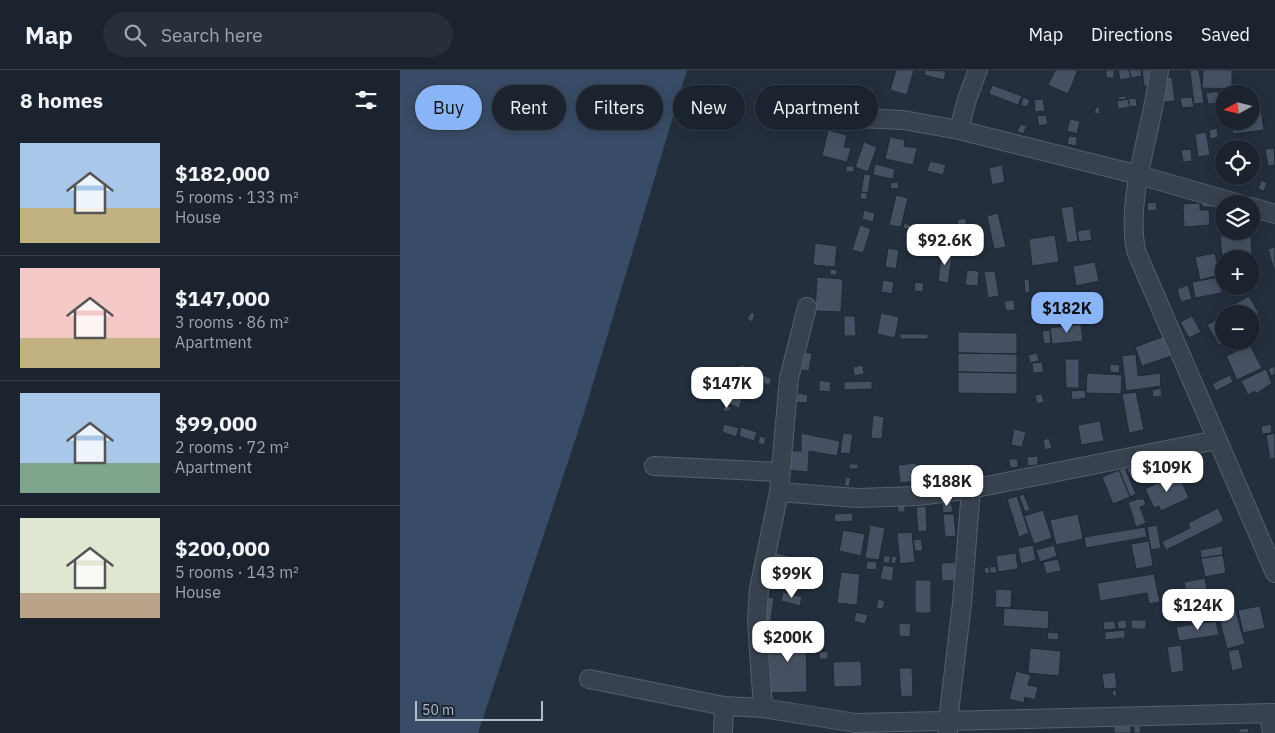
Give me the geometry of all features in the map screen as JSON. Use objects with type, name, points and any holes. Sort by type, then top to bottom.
[{"type":"street","points":[[959,130],[967,98],[978,70]]},
{"type":"street","points":[[1158,70],[1158,86],[1139,175],[1133,234],[1136,251],[1275,573]]},
{"type":"street","points":[[878,119],[903,120],[959,130],[1139,175],[1215,197]]},
{"type":"street","points":[[1260,210],[1275,214]]},
{"type":"street","points":[[762,708],[758,608],[779,492],[779,472],[788,378],[806,307]]},
{"type":"street","points":[[779,492],[856,498],[919,496],[971,489],[1217,440]]},
{"type":"street","points":[[654,466],[779,472]]},
{"type":"street","points":[[948,727],[962,603],[971,489]]},
{"type":"street","points":[[589,679],[724,706],[762,708],[856,723],[948,727],[1272,713],[1272,733]]},
{"type":"street","points":[[723,733],[724,706]]},
{"type":"water","points":[[400,70],[687,70],[682,85],[673,85],[673,117],[585,410],[478,733],[400,733]]},
{"type":"building","points":[[896,70],[914,70],[907,95],[890,90]]},
{"type":"building","points":[[925,70],[946,71],[944,80],[924,75]]},
{"type":"building","points":[[1055,70],[1078,70],[1068,94],[1048,85]]},
{"type":"building","points":[[1106,70],[1114,70],[1114,78],[1106,78]]},
{"type":"building","points":[[1118,70],[1129,70],[1131,78],[1120,80]]},
{"type":"building","points":[[1129,70],[1141,70],[1142,76],[1131,78]]},
{"type":"building","points":[[1142,70],[1149,70],[1151,85],[1144,86]]},
{"type":"building","points":[[1190,70],[1199,70],[1204,103],[1194,104]]},
{"type":"building","points":[[1203,70],[1232,70],[1232,85],[1215,85],[1215,88],[1202,88]]},
{"type":"building","points":[[1172,77],[1175,101],[1164,102],[1162,78]]},
{"type":"building","points":[[992,85],[1022,96],[1018,105],[989,94]]},
{"type":"building","points":[[1215,92],[1215,103],[1208,104],[1206,93]]},
{"type":"building","points":[[1126,96],[1127,99],[1119,100],[1118,97]]},
{"type":"building","points":[[1023,97],[1030,100],[1027,107],[1021,105]]},
{"type":"building","points":[[1192,97],[1194,107],[1182,108],[1180,98]]},
{"type":"building","points":[[1136,98],[1137,106],[1130,107],[1128,99]]},
{"type":"building","points":[[1043,99],[1045,111],[1035,112],[1034,100]]},
{"type":"building","points":[[1128,99],[1130,107],[1118,109],[1117,101]]},
{"type":"building","points":[[1096,107],[1100,108],[1099,114],[1094,113]]},
{"type":"building","points":[[1260,108],[1264,130],[1233,134],[1232,130],[1260,130]]},
{"type":"building","points":[[1046,115],[1048,124],[1039,126],[1037,116]]},
{"type":"building","points":[[1070,119],[1080,121],[1077,134],[1067,131]]},
{"type":"building","points":[[1021,124],[1027,126],[1023,134],[1017,131]]},
{"type":"building","points":[[828,130],[847,135],[844,147],[851,148],[847,162],[822,156]]},
{"type":"building","points":[[1209,130],[1217,130],[1218,137],[1210,139]]},
{"type":"building","points":[[1206,132],[1210,155],[1198,157],[1195,134]]},
{"type":"building","points":[[1069,136],[1077,137],[1076,146],[1067,144]]},
{"type":"building","points":[[890,137],[905,140],[904,146],[917,148],[913,165],[885,159]]},
{"type":"building","points":[[864,142],[877,147],[868,172],[855,167]]},
{"type":"building","points":[[1274,148],[1275,165],[1268,166],[1265,149]]},
{"type":"building","points":[[1191,149],[1192,161],[1183,162],[1181,150]]},
{"type":"building","points":[[930,161],[946,165],[943,175],[927,171]]},
{"type":"building","points":[[875,164],[895,169],[893,179],[873,175]]},
{"type":"building","points":[[1002,165],[1005,182],[992,185],[989,168]]},
{"type":"building","points":[[846,166],[854,166],[854,172],[846,172]]},
{"type":"building","points":[[864,174],[871,175],[868,193],[861,192]]},
{"type":"building","points":[[1261,180],[1267,183],[1264,191],[1258,189]]},
{"type":"building","points":[[898,182],[899,188],[891,189],[890,183]]},
{"type":"building","points":[[861,192],[868,193],[866,200],[860,198]]},
{"type":"building","points":[[896,195],[908,198],[901,227],[889,225]]},
{"type":"building","points":[[1215,198],[1215,207],[1202,207],[1202,199]]},
{"type":"building","points":[[1156,202],[1157,210],[1148,211],[1147,203]]},
{"type":"building","points":[[1200,203],[1200,210],[1209,210],[1210,225],[1184,227],[1183,204]]},
{"type":"building","points":[[1073,206],[1078,241],[1067,243],[1061,208]]},
{"type":"building","points":[[864,210],[875,213],[873,222],[862,219]]},
{"type":"building","points":[[998,213],[1006,247],[994,249],[987,216]]},
{"type":"building","points":[[965,218],[967,224],[958,226],[957,220]]},
{"type":"building","points":[[904,223],[912,226],[911,230],[903,228]]},
{"type":"building","points":[[860,225],[871,229],[863,253],[852,250]]},
{"type":"building","points":[[1090,229],[1092,240],[1079,242],[1077,231]]},
{"type":"building","points":[[1055,235],[1059,262],[1032,266],[1029,239]]},
{"type":"building","points":[[1220,240],[1251,240],[1252,250],[1221,250]]},
{"type":"building","points":[[815,243],[837,246],[835,267],[813,265]]},
{"type":"building","points":[[1275,247],[1275,269],[1274,270],[1268,249]]},
{"type":"building","points":[[888,248],[899,250],[896,269],[885,267]]},
{"type":"building","points":[[942,250],[953,251],[948,283],[938,281]]},
{"type":"building","points":[[1215,253],[1215,276],[1200,280],[1195,257]]},
{"type":"building","points":[[1095,262],[1099,281],[1076,286],[1073,266]]},
{"type":"building","points":[[830,269],[837,270],[836,275],[830,275]]},
{"type":"building","points":[[967,270],[979,271],[978,286],[965,285]]},
{"type":"building","points":[[995,271],[999,296],[988,298],[984,272]]},
{"type":"building","points":[[817,277],[843,279],[841,312],[815,311]]},
{"type":"building","points":[[1215,278],[1215,294],[1195,298],[1192,282]]},
{"type":"building","points":[[1029,279],[1030,292],[1025,293],[1024,280]]},
{"type":"building","points":[[883,280],[894,282],[892,294],[881,292]]},
{"type":"building","points":[[915,282],[924,283],[923,292],[914,291]]},
{"type":"building","points":[[1188,285],[1192,299],[1181,302],[1177,289]]},
{"type":"building","points":[[1249,296],[1254,305],[1233,305]]},
{"type":"building","points":[[1014,300],[1015,310],[1006,311],[1004,301]]},
{"type":"building","points":[[751,312],[755,314],[752,322],[747,319]]},
{"type":"building","points":[[881,313],[899,317],[895,338],[877,334]]},
{"type":"building","points":[[844,316],[855,316],[856,336],[844,336]]},
{"type":"building","points":[[1192,316],[1201,332],[1189,338],[1180,322]]},
{"type":"building","points":[[1215,320],[1215,338],[1207,325]]},
{"type":"building","points":[[1081,324],[1083,341],[1052,344],[1050,328]]},
{"type":"building","points":[[1050,330],[1051,343],[1044,344],[1042,331]]},
{"type":"building","points":[[958,332],[1017,333],[1017,354],[958,353]]},
{"type":"building","points":[[900,334],[928,334],[928,339],[900,339]]},
{"type":"building","points":[[1167,335],[1174,355],[1142,366],[1135,347]]},
{"type":"building","points":[[1239,350],[1253,350],[1262,368],[1237,380],[1226,356]]},
{"type":"building","points":[[803,352],[812,353],[809,371],[801,370]]},
{"type":"building","points":[[958,353],[1017,354],[1017,373],[958,372]]},
{"type":"building","points":[[1037,353],[1039,361],[1030,363],[1028,355]]},
{"type":"building","points":[[1136,354],[1138,376],[1160,373],[1161,386],[1126,391],[1122,356]]},
{"type":"building","points":[[1065,359],[1079,359],[1079,388],[1066,388]]},
{"type":"building","points":[[1042,362],[1044,372],[1033,373],[1032,363]]},
{"type":"building","points":[[741,364],[772,379],[769,386],[738,370]]},
{"type":"building","points":[[1110,364],[1120,365],[1119,373],[1110,372]]},
{"type":"building","points":[[863,365],[864,374],[854,376],[853,367]]},
{"type":"building","points":[[1275,366],[1275,374],[1271,376],[1268,369]]},
{"type":"building","points":[[1266,369],[1272,383],[1256,394],[1255,391],[1248,395],[1241,381]]},
{"type":"building","points":[[958,372],[1017,373],[1017,394],[958,393]]},
{"type":"building","points":[[1087,373],[1122,375],[1121,394],[1086,393]]},
{"type":"building","points":[[1230,375],[1233,382],[1216,391],[1212,384]]},
{"type":"building","points":[[819,380],[831,382],[830,392],[819,391]]},
{"type":"building","points":[[872,381],[872,389],[844,390],[844,382]]},
{"type":"building","points":[[735,388],[745,391],[739,408],[729,404]]},
{"type":"building","points":[[1161,388],[1162,396],[1153,397],[1152,390]]},
{"type":"building","points":[[1085,390],[1086,398],[1072,400],[1071,391]]},
{"type":"building","points":[[1136,392],[1144,430],[1129,433],[1122,394]]},
{"type":"building","points":[[798,393],[808,395],[807,403],[796,402]]},
{"type":"building","points":[[1042,394],[1044,402],[1037,404],[1035,395]]},
{"type":"building","points":[[730,406],[731,410],[724,412],[723,407]]},
{"type":"building","points":[[873,415],[884,417],[882,439],[871,438]]},
{"type":"building","points":[[1100,421],[1104,441],[1081,445],[1078,425]]},
{"type":"building","points":[[724,424],[739,428],[736,437],[722,432]]},
{"type":"building","points":[[1271,424],[1272,433],[1262,434],[1261,426]]},
{"type":"building","points":[[741,427],[757,432],[754,441],[739,436]]},
{"type":"building","points":[[1014,429],[1026,432],[1022,447],[1011,445]]},
{"type":"building","points":[[801,433],[840,441],[837,456],[809,451],[808,472],[784,470],[785,451],[801,451]]},
{"type":"building","points":[[843,433],[853,434],[850,454],[840,453]]},
{"type":"building","points":[[1275,433],[1275,458],[1270,459],[1266,435]]},
{"type":"building","points":[[760,436],[766,438],[764,445],[758,443]]},
{"type":"building","points":[[1049,438],[1052,448],[1045,450],[1043,440]]},
{"type":"building","points":[[1038,456],[1038,465],[1028,466],[1027,457]]},
{"type":"building","points":[[1009,459],[1018,459],[1018,467],[1010,468]]},
{"type":"building","points":[[1170,460],[1172,469],[1136,475],[1134,467]]},
{"type":"building","points":[[916,463],[918,481],[900,483],[898,465]]},
{"type":"building","points":[[849,464],[858,464],[858,469],[849,469]]},
{"type":"building","points":[[1131,467],[1135,476],[1131,477],[1127,469]]},
{"type":"building","points":[[1125,468],[1136,494],[1130,497],[1119,470]]},
{"type":"building","points":[[1119,470],[1130,497],[1113,504],[1102,477]]},
{"type":"building","points":[[947,472],[948,479],[941,480],[940,473]]},
{"type":"building","points":[[1178,473],[1189,498],[1161,511],[1159,506],[1154,508],[1145,489]]},
{"type":"building","points":[[846,477],[851,478],[849,487],[844,485]]},
{"type":"building","points":[[1024,494],[1030,510],[1025,512],[1019,496]]},
{"type":"building","points":[[1017,496],[1029,533],[1019,537],[1007,499]]},
{"type":"building","points":[[1144,499],[1146,505],[1140,507],[1146,523],[1136,527],[1128,502]]},
{"type":"building","points":[[951,501],[953,512],[943,513],[942,502]]},
{"type":"building","points":[[905,503],[905,512],[898,512],[897,504]]},
{"type":"building","points":[[926,506],[927,531],[918,532],[916,507]]},
{"type":"building","points":[[1218,508],[1224,521],[1166,550],[1162,542],[1190,528],[1188,523]]},
{"type":"building","points":[[1043,510],[1052,538],[1034,544],[1024,516]]},
{"type":"building","points":[[852,513],[853,521],[835,522],[834,514]]},
{"type":"building","points":[[943,514],[954,514],[956,536],[945,537]]},
{"type":"building","points":[[1078,514],[1083,539],[1056,545],[1050,520]]},
{"type":"building","points":[[870,525],[885,528],[879,560],[865,558]]},
{"type":"building","points":[[1157,525],[1161,548],[1151,550],[1147,527]]},
{"type":"building","points":[[1145,527],[1147,537],[1086,548],[1084,537]]},
{"type":"building","points":[[843,530],[865,534],[861,556],[839,551]]},
{"type":"building","points":[[912,532],[915,562],[900,564],[897,533]]},
{"type":"building","points":[[921,539],[923,551],[915,551],[913,540]]},
{"type":"building","points":[[1149,541],[1153,566],[1136,569],[1131,544]]},
{"type":"building","points":[[1033,545],[1036,560],[1021,564],[1018,548]]},
{"type":"building","points":[[1054,545],[1057,556],[1040,562],[1036,550]]},
{"type":"building","points":[[1222,546],[1223,555],[1201,558],[1200,550]]},
{"type":"building","points":[[776,553],[789,556],[784,583],[771,580]]},
{"type":"building","points":[[1016,553],[1018,569],[998,572],[996,556]]},
{"type":"building","points":[[1223,555],[1226,573],[1205,577],[1201,558]]},
{"type":"building","points":[[884,556],[890,556],[890,563],[883,563]]},
{"type":"building","points":[[892,556],[897,557],[895,564],[891,563]]},
{"type":"building","points":[[1058,559],[1061,571],[1046,574],[1043,562]]},
{"type":"building","points":[[867,561],[877,562],[876,570],[866,569]]},
{"type":"building","points":[[955,562],[956,580],[942,581],[941,563]]},
{"type":"building","points":[[883,565],[894,567],[892,581],[880,579]]},
{"type":"building","points":[[996,566],[997,573],[990,573],[989,567]]},
{"type":"building","points":[[989,567],[990,573],[985,574],[984,568]]},
{"type":"building","points":[[841,572],[860,574],[857,605],[837,603]]},
{"type":"building","points":[[1154,574],[1160,602],[1149,604],[1147,593],[1100,601],[1097,583]]},
{"type":"building","points":[[1205,578],[1211,615],[1168,623],[1165,608],[1188,604],[1184,582]]},
{"type":"building","points":[[915,580],[931,580],[931,613],[915,613]]},
{"type":"building","points":[[996,589],[1012,590],[1011,608],[995,607]]},
{"type":"building","points":[[783,592],[802,597],[800,606],[781,601]]},
{"type":"building","points":[[767,597],[774,598],[770,627],[762,626]]},
{"type":"building","points":[[878,599],[885,601],[883,609],[876,608]]},
{"type":"building","points":[[1260,606],[1265,628],[1243,633],[1238,610]]},
{"type":"building","points":[[1004,608],[1049,611],[1048,629],[1003,626]]},
{"type":"building","points":[[1235,609],[1245,644],[1227,649],[1218,614]]},
{"type":"building","points":[[856,612],[868,615],[865,624],[854,621]]},
{"type":"building","points":[[1126,620],[1127,628],[1118,629],[1117,621]]},
{"type":"building","points":[[1131,620],[1146,620],[1146,629],[1131,629]]},
{"type":"building","points":[[1115,621],[1116,629],[1104,630],[1103,622]]},
{"type":"building","points":[[1216,621],[1219,635],[1179,641],[1176,627]]},
{"type":"building","points":[[899,623],[911,624],[910,637],[899,636]]},
{"type":"building","points":[[1125,630],[1125,638],[1105,640],[1105,632]]},
{"type":"building","points":[[1048,632],[1059,633],[1058,640],[1047,639]]},
{"type":"building","points":[[806,633],[807,692],[769,693],[768,634]]},
{"type":"building","points":[[1181,645],[1184,671],[1171,673],[1167,647]]},
{"type":"building","points":[[1030,648],[1061,651],[1059,676],[1028,673]]},
{"type":"building","points":[[1239,649],[1243,668],[1232,671],[1228,651]]},
{"type":"building","points":[[828,651],[828,659],[819,659],[819,652]]},
{"type":"building","points":[[861,661],[862,686],[834,687],[833,662]]},
{"type":"building","points":[[899,668],[912,668],[913,696],[901,697]]},
{"type":"building","points":[[1016,671],[1031,675],[1028,685],[1038,687],[1035,700],[1025,697],[1024,703],[1009,699]]},
{"type":"building","points":[[1115,672],[1117,688],[1104,689],[1102,674]]},
{"type":"building","points":[[1116,690],[1117,696],[1113,696],[1112,691]]},
{"type":"building","points":[[1114,726],[1131,726],[1131,733],[1114,733]]},
{"type":"building","points":[[1134,726],[1140,726],[1141,733],[1134,733]]},
{"type":"building","points":[[1248,728],[1249,733],[1239,733],[1239,729]]}]
